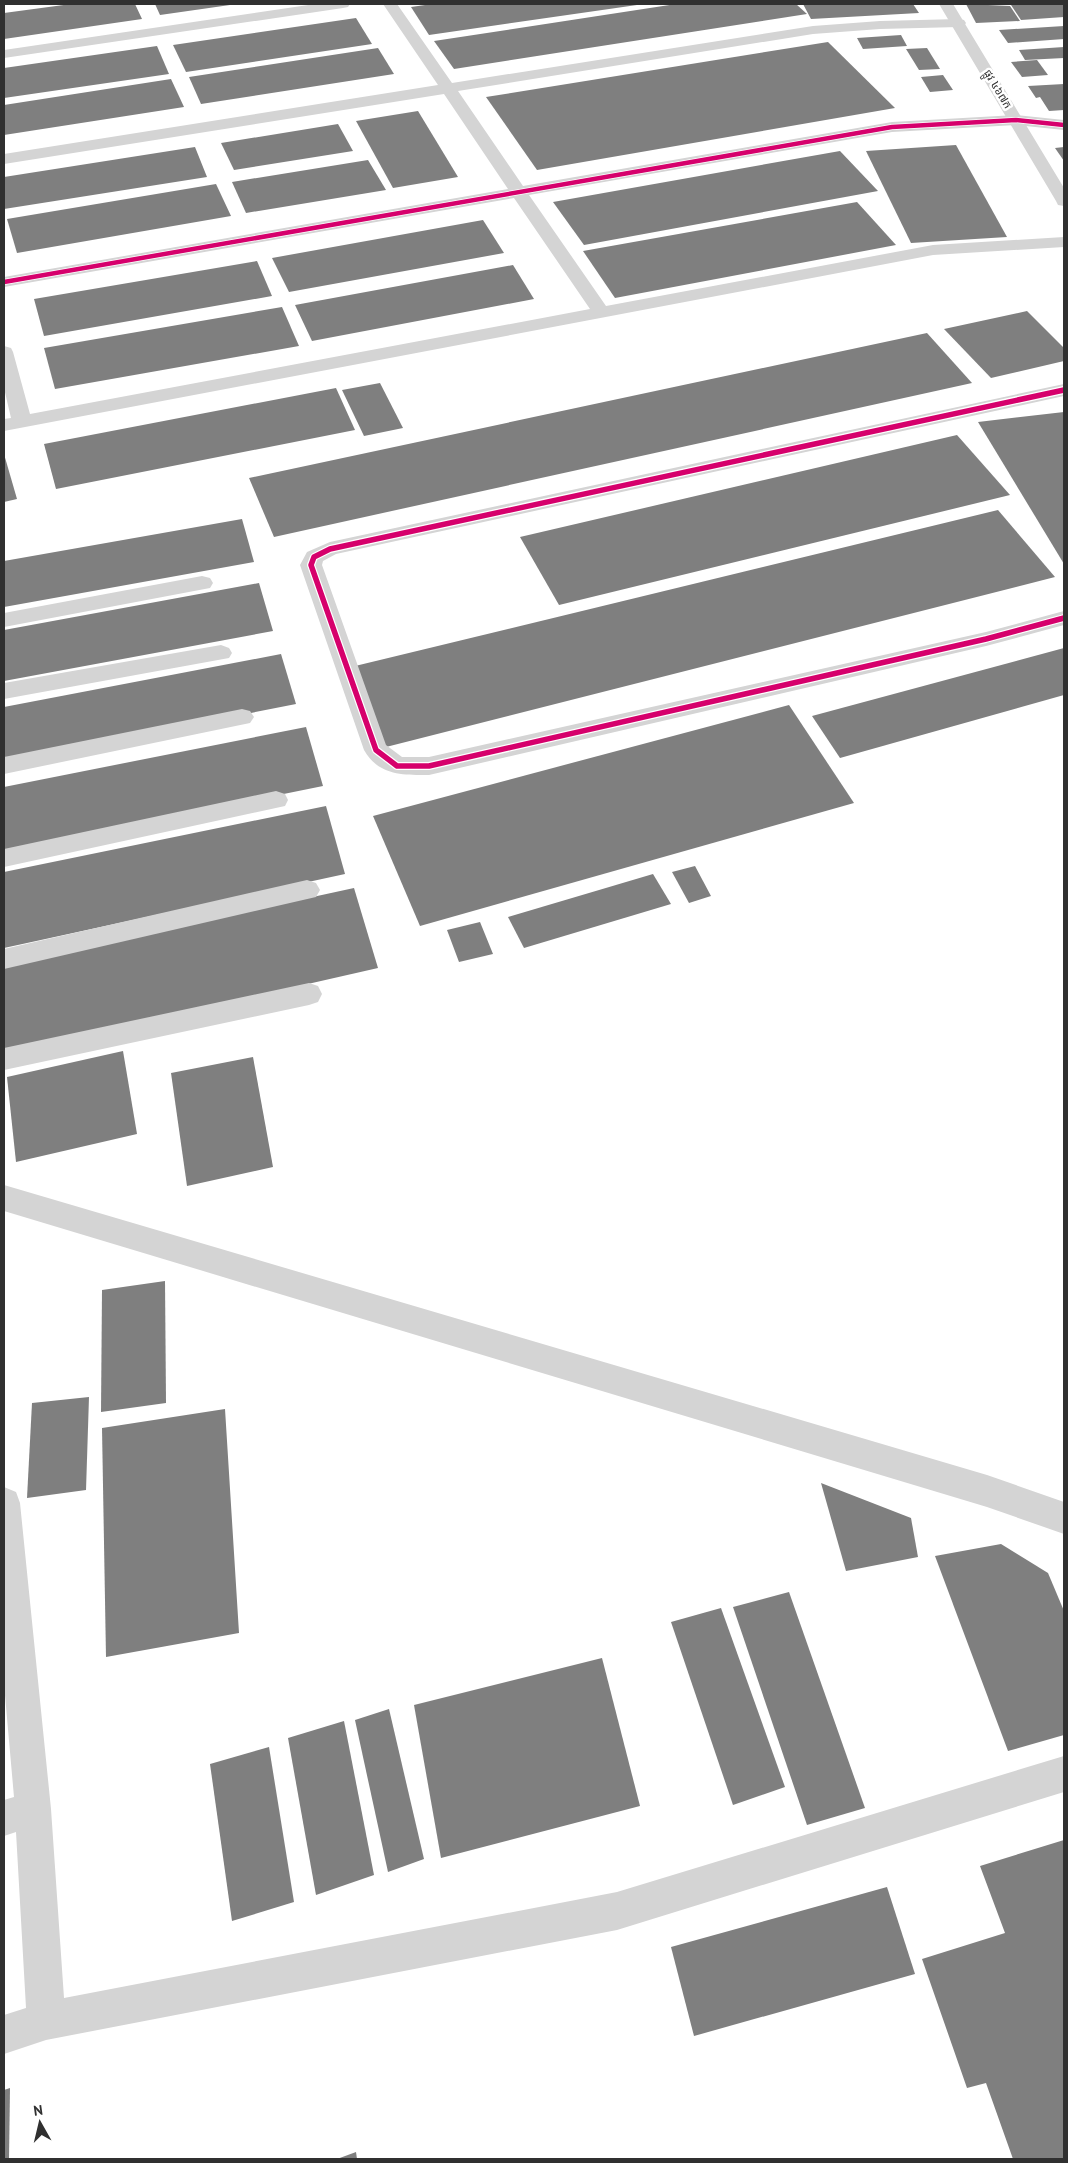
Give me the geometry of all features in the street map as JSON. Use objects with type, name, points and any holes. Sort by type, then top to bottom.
[{"type":"street","points":[[4,54],[343,4]]},
{"type":"street","points":[[390,4],[601,312]]},
{"type":"street","name":"ផ្លូវ ៤៦៧ក","points":[[946,4],[1064,201]]},
{"type":"street","points":[[4,159],[813,30],[880,25],[958,23]]},
{"type":"street","points":[[4,282],[892,126],[1016,120],[1064,125]]},
{"type":"street","points":[[4,352],[13,423],[933,250],[1064,242]]},
{"type":"street","points":[[1064,390],[330,549],[314,556],[311,565],[376,750],[397,766],[429,766],[986,639],[1064,618]]},
{"type":"street","points":[[4,620],[202,583]]},
{"type":"street","points":[[4,690],[221,652]]},
{"type":"street","points":[[4,766],[242,717]]},
{"type":"street","points":[[4,858],[276,800]]},
{"type":"street","points":[[4,959],[307,890]]},
{"type":"street","points":[[4,1059],[309,994]]},
{"type":"street","points":[[4,1198],[987,1491],[1064,1518]]},
{"type":"street","points":[[4,1503],[18,1813],[46,2021]]},
{"type":"street","points":[[4,2034],[46,2021],[617,1911],[1064,1774]]},
{"type":"building","points":[[71,4],[135,4],[142,19],[4,39],[4,13]]},
{"type":"building","points":[[155,4],[230,4],[230,5],[160,15]]},
{"type":"building","points":[[432,4],[637,5],[429,35],[411,7]]},
{"type":"building","points":[[676,4],[796,4],[807,14],[454,69],[434,41]]},
{"type":"building","points":[[803,4],[913,4],[919,13],[811,19]]},
{"type":"building","points":[[966,4],[1010,6],[1020,21],[976,23]]},
{"type":"building","points":[[1064,4],[1064,17],[1021,20],[1011,5]]},
{"type":"building","points":[[356,18],[372,44],[186,72],[173,45]]},
{"type":"building","points":[[1064,26],[1064,39],[1008,43],[999,30]]},
{"type":"building","points":[[901,35],[907,46],[863,49],[857,38]]},
{"type":"building","points":[[828,42],[895,108],[537,170],[486,97]]},
{"type":"building","points":[[157,46],[169,74],[4,98],[4,68]]},
{"type":"building","points":[[1064,47],[1064,58],[1025,60],[1019,50]]},
{"type":"building","points":[[378,48],[394,74],[201,104],[189,77]]},
{"type":"building","points":[[927,48],[940,69],[919,70],[906,49]]},
{"type":"building","points":[[1037,60],[1048,75],[1022,77],[1011,62]]},
{"type":"building","points":[[943,75],[953,90],[930,92],[921,77]]},
{"type":"building","points":[[171,79],[184,107],[4,135],[4,105]]},
{"type":"building","points":[[1064,84],[1064,110],[1049,111],[1040,97],[1036,98],[1028,86]]},
{"type":"building","points":[[418,111],[458,177],[393,188],[356,121]]},
{"type":"building","points":[[338,124],[353,151],[234,170],[221,143]]},
{"type":"building","points":[[956,145],[1007,237],[911,243],[866,151]]},
{"type":"building","points":[[195,147],[207,177],[4,209],[4,177]]},
{"type":"building","points":[[1064,147],[1064,161],[1055,148]]},
{"type":"building","points":[[840,151],[878,191],[584,245],[553,202]]},
{"type":"building","points":[[368,160],[386,190],[246,213],[232,182]]},
{"type":"building","points":[[216,184],[231,216],[17,253],[7,219]]},
{"type":"building","points":[[857,202],[896,245],[615,298],[583,251]]},
{"type":"building","points":[[483,220],[504,253],[289,292],[272,258]]},
{"type":"building","points":[[257,261],[272,296],[44,336],[34,299]]},
{"type":"building","points":[[513,265],[534,299],[312,341],[295,305]]},
{"type":"building","points":[[282,307],[299,346],[55,389],[44,348]]},
{"type":"building","points":[[1027,311],[1064,348],[1064,361],[991,378],[944,329]]},
{"type":"building","points":[[927,333],[972,383],[274,537],[249,478]]},
{"type":"building","points":[[380,383],[403,428],[364,436],[342,390]]},
{"type":"building","points":[[336,388],[355,430],[56,489],[44,444]]},
{"type":"building","points":[[1064,412],[1064,564],[978,422]]},
{"type":"building","points":[[957,435],[1010,495],[559,605],[520,537]]},
{"type":"building","points":[[4,454],[17,499],[4,502]]},
{"type":"building","points":[[998,510],[1055,577],[386,747],[351,667]]},
{"type":"building","points":[[242,519],[254,562],[4,607],[4,561]]},
{"type":"building","points":[[259,583],[273,631],[4,681],[4,630]]},
{"type":"building","points":[[1064,648],[1064,695],[840,758],[812,716]]},
{"type":"building","points":[[281,654],[296,704],[4,762],[4,707]]},
{"type":"building","points":[[789,705],[854,803],[420,926],[373,816]]},
{"type":"building","points":[[306,727],[323,786],[4,851],[4,787]]},
{"type":"building","points":[[326,806],[345,874],[4,948],[4,872]]},
{"type":"building","points":[[695,866],[711,896],[689,903],[672,872]]},
{"type":"building","points":[[653,874],[671,904],[524,948],[508,917]]},
{"type":"building","points":[[354,888],[378,968],[4,1053],[4,964]]},
{"type":"building","points":[[480,922],[493,954],[459,962],[447,930]]},
{"type":"building","points":[[123,1051],[137,1134],[16,1162],[7,1077]]},
{"type":"building","points":[[253,1057],[273,1167],[187,1186],[171,1073]]},
{"type":"building","points":[[165,1281],[166,1403],[101,1412],[102,1290]]},
{"type":"building","points":[[89,1397],[86,1490],[27,1498],[32,1403]]},
{"type":"building","points":[[225,1409],[239,1633],[106,1657],[102,1428]]},
{"type":"building","points":[[821,1483],[911,1518],[918,1557],[846,1571]]},
{"type":"building","points":[[1001,1544],[1048,1573],[1064,1611],[1064,1735],[1008,1751],[935,1556]]},
{"type":"building","points":[[789,1592],[865,1808],[807,1825],[733,1607]]},
{"type":"building","points":[[721,1608],[785,1787],[733,1805],[671,1622]]},
{"type":"building","points":[[602,1658],[640,1806],[441,1858],[414,1705]]},
{"type":"building","points":[[389,1709],[424,1859],[388,1872],[355,1720]]},
{"type":"building","points":[[344,1721],[374,1875],[316,1895],[288,1738]]},
{"type":"building","points":[[269,1747],[294,1902],[232,1921],[210,1764]]},
{"type":"building","points":[[1064,1840],[1064,2159],[1013,2159],[986,2083],[967,2088],[922,1959],[1005,1933],[980,1866]]},
{"type":"building","points":[[887,1887],[915,1974],[694,2036],[671,1947]]},
{"type":"building","points":[[10,2088],[9,2159],[4,2159],[4,2090]]},
{"type":"building","points":[[356,2152],[357,2159],[337,2159]]},
{"type":"cycle path","points":[[4,282],[892,127],[1016,120],[1064,125]]},
{"type":"cycle path","points":[[1064,390],[330,549],[314,557],[311,565],[376,750],[397,766],[429,766],[986,639],[1064,618]]}]
